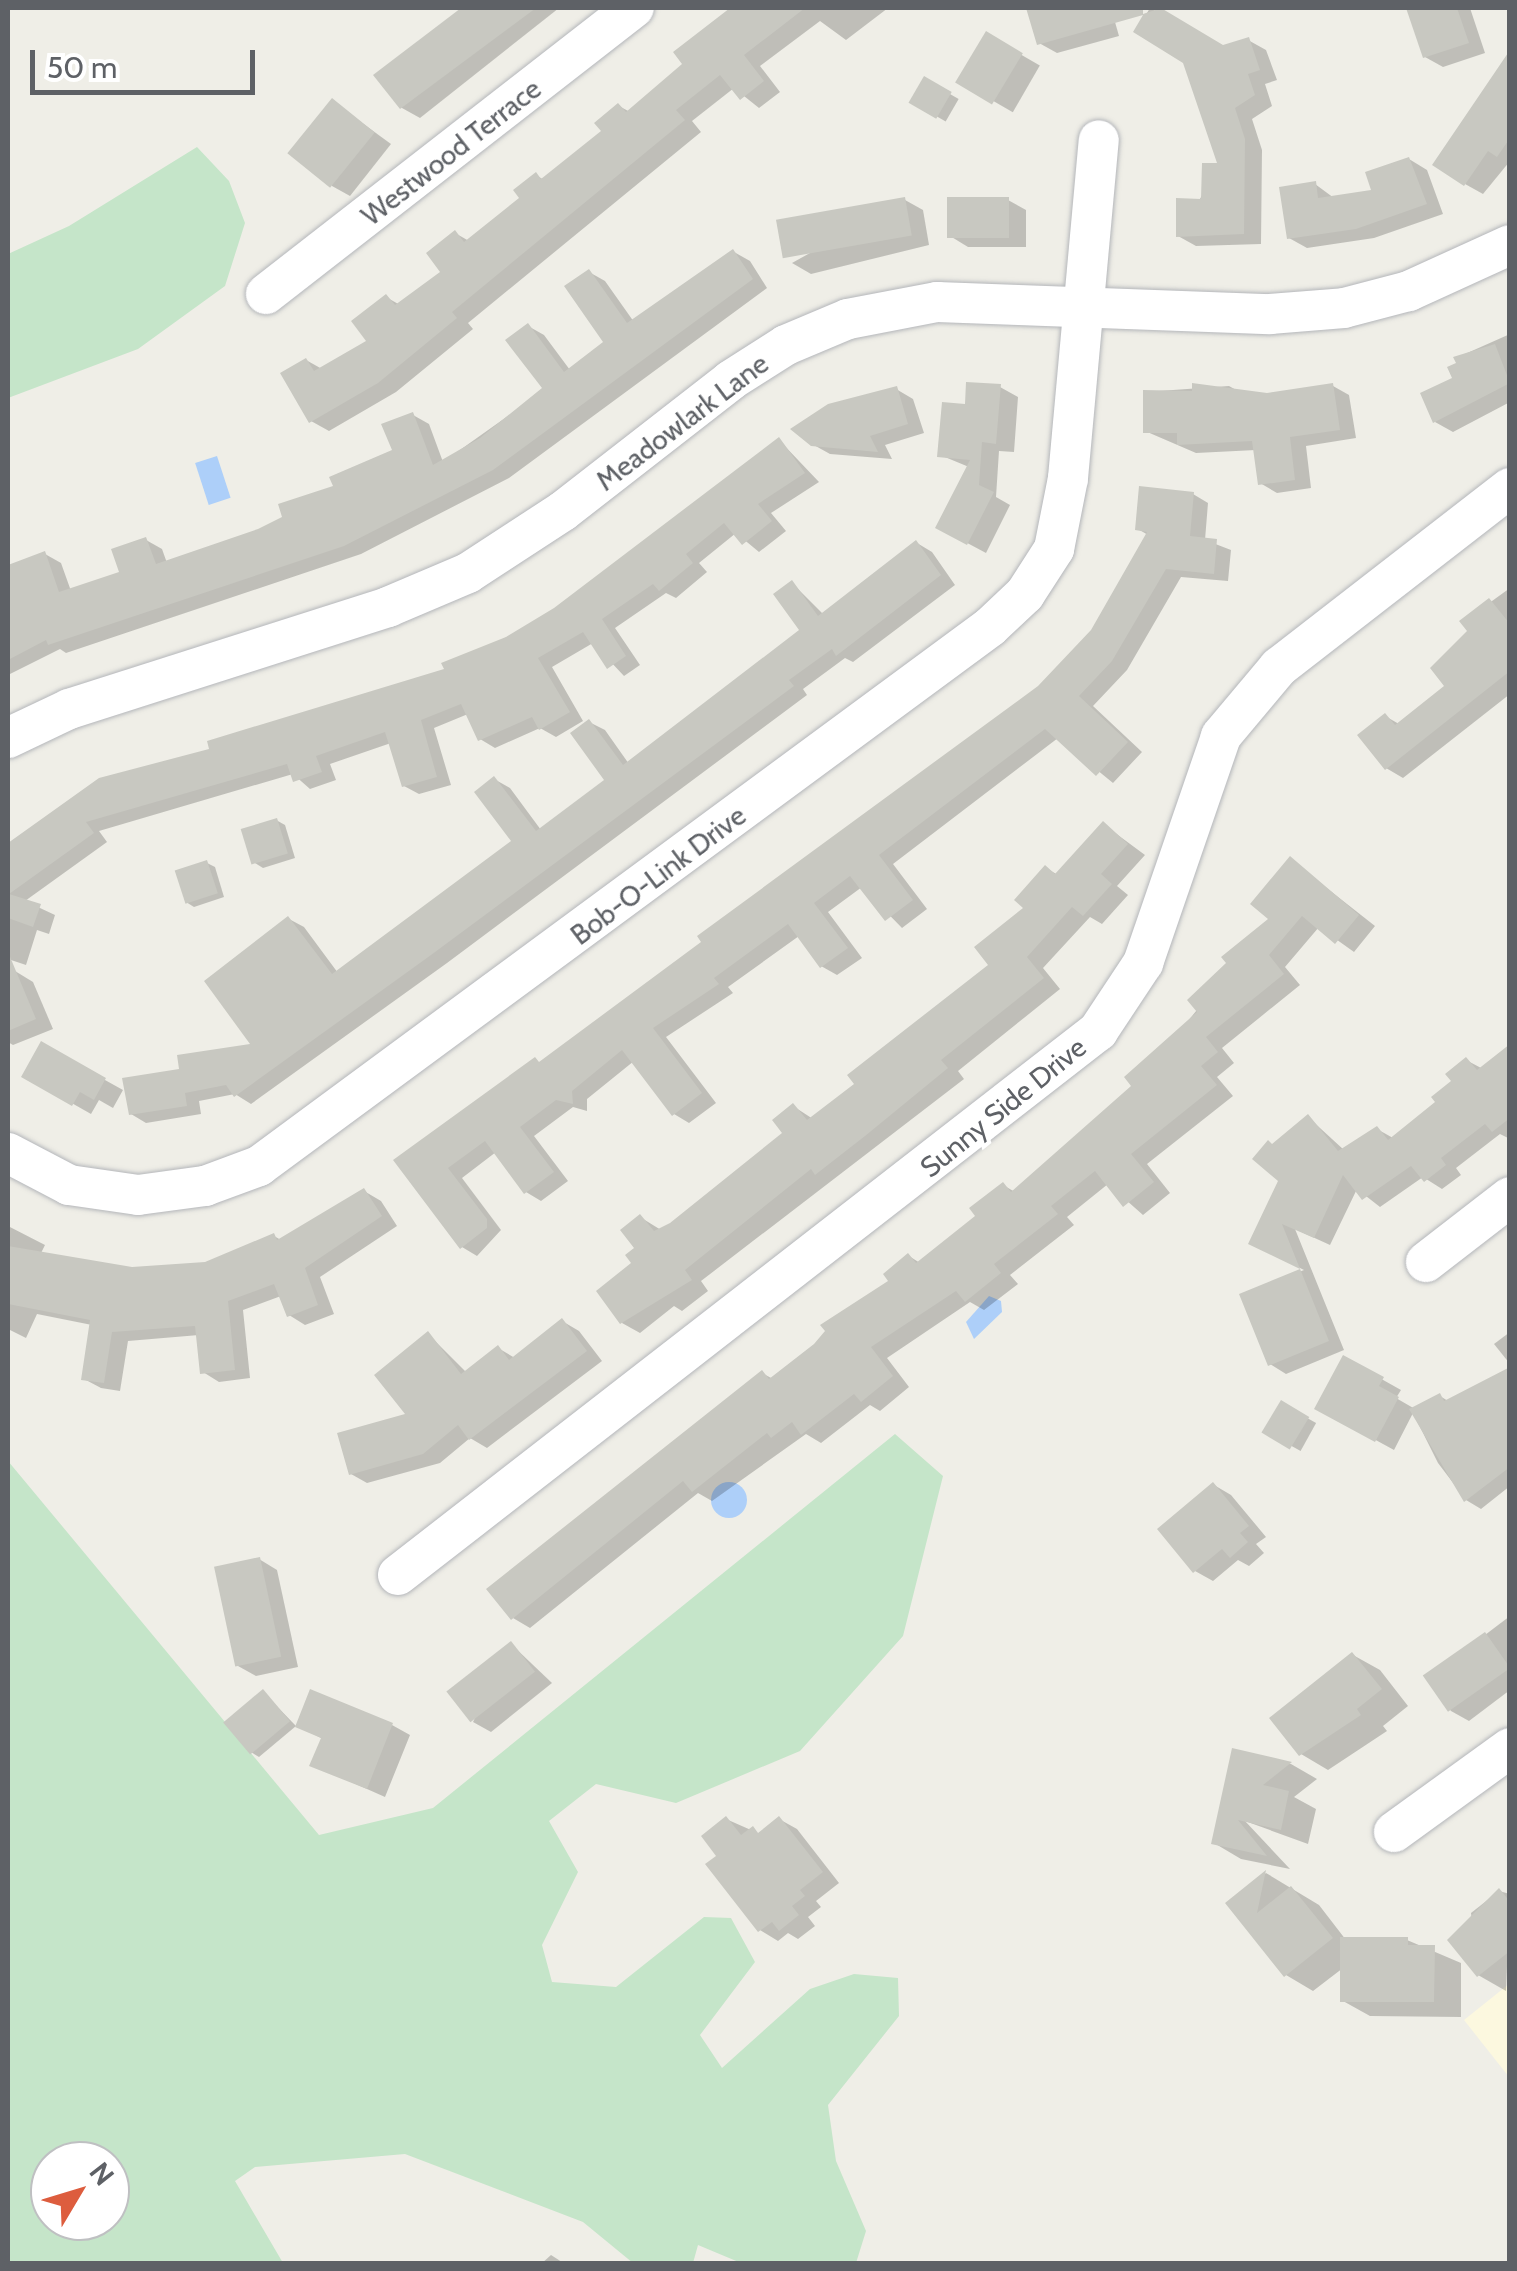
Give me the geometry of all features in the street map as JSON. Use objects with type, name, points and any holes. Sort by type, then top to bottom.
[{"type":"street","name":"Westwood Terrace","points":[[266,294],[634,8]]},
{"type":"street","name":"Bob-O-Link Drive","points":[[8,1153],[69,1185],[138,1195],[205,1186],[259,1166],[990,628],[1025,594],[1054,549],[1085,308],[1100,140]]},
{"type":"street","name":"Meadowlark Lane","points":[[8,738],[70,710],[388,607],[468,572],[563,512],[731,380],[786,345],[848,319],[937,302],[1270,314],[1344,308],[1409,291],[1510,245]]},
{"type":"street","name":"Sunny Side Drive","points":[[398,1575],[1098,1031],[1143,963],[1221,736],[1256,690],[1510,488]]},
{"type":"street","points":[[1426,1262],[1510,1197]]},
{"type":"street","points":[[1394,1832],[1510,1748]]},
{"type":"shaded area","points":[[1509,1984],[1509,2077],[1464,2020]]},
{"type":"green space","points":[[197,147],[229,181],[245,223],[225,286],[138,349],[8,398],[8,254],[69,226]]},
{"type":"green space","points":[[895,1434],[943,1476],[903,1636],[800,1751],[676,1803],[596,1784],[549,1821],[578,1872],[542,1945],[552,1982],[616,1987],[704,1917],[731,1918],[755,1962],[700,2035],[722,2068],[810,1989],[854,1974],[898,1978],[899,2016],[828,2105],[836,2161],[866,2231],[856,2263],[741,2263],[698,2245],[693,2263],[633,2263],[583,2222],[405,2154],[255,2167],[235,2181],[283,2263],[8,2263],[8,1461],[319,1835],[433,1808]]},
{"type":"water","points":[[217,456],[231,498],[209,505],[195,463]]},
{"type":"water","points":[[989,1296],[1001,1301],[1002,1312],[974,1339],[966,1322]]},
{"type":"water","points":[[729,1482],[742,1487],[747,1500],[742,1513],[729,1518],[716,1513],[711,1500],[716,1487]]},
{"type":"building","points":[[461,8],[536,8],[400,109],[373,75]]},
{"type":"building","points":[[730,8],[805,8],[744,55],[764,81],[740,100],[720,75],[676,110],[685,120],[452,312],[457,318],[378,383],[309,423],[280,373],[306,358],[314,371],[366,341],[351,321],[386,294],[395,305],[440,272],[426,253],[455,230],[464,242],[519,198],[513,190],[536,172],[541,179],[601,131],[594,123],[618,103],[626,112],[682,64],[673,52]]},
{"type":"building","points":[[1026,8],[1143,8],[1143,14],[1161,8],[1223,45],[1249,37],[1260,70],[1248,74],[1255,95],[1235,108],[1245,139],[1244,234],[1176,237],[1176,198],[1201,199],[1202,163],[1217,163],[1183,63],[1133,32],[1143,15],[1037,45]]},
{"type":"building","points":[[1406,8],[1457,8],[1469,43],[1423,58]]},
{"type":"building","points":[[986,31],[1023,53],[992,105],[955,82]]},
{"type":"building","points":[[1510,50],[1510,138],[1497,157],[1488,151],[1464,186],[1432,165]]},
{"type":"building","points":[[924,76],[952,92],[936,119],[908,103]]},
{"type":"building","points":[[332,98],[375,133],[330,188],[287,153]]},
{"type":"building","points":[[1409,157],[1427,204],[1356,229],[1287,239],[1279,187],[1316,181],[1318,198],[1371,190],[1365,172]]},
{"type":"building","points":[[905,197],[912,235],[783,258],[776,220]]},
{"type":"building","points":[[947,197],[1009,197],[1009,238],[947,238]]},
{"type":"building","points":[[733,249],[753,279],[493,470],[344,546],[48,645],[46,640],[8,660],[8,565],[45,551],[59,592],[119,572],[111,549],[146,537],[156,564],[258,529],[282,517],[278,504],[333,486],[329,477],[392,450],[381,424],[413,412],[433,465],[480,438],[542,388],[505,340],[528,323],[564,372],[603,342],[564,286],[589,269],[627,323]]},
{"type":"building","points":[[1495,344],[1510,383],[1433,423],[1420,393],[1452,378],[1447,367],[1456,363],[1453,357]]},
{"type":"building","points":[[966,382],[1001,384],[996,444],[982,442],[979,485],[994,492],[967,545],[935,528],[970,460],[937,457],[942,402],[965,404]]},
{"type":"building","points":[[1192,383],[1267,393],[1333,383],[1340,430],[1290,437],[1295,480],[1258,485],[1252,441],[1177,445],[1177,433],[1143,433],[1143,390],[1192,391]]},
{"type":"building","points":[[897,386],[908,424],[870,436],[878,452],[811,446],[790,429],[828,404]]},
{"type":"building","points":[[779,437],[805,473],[758,504],[772,521],[742,545],[724,523],[686,554],[693,563],[659,591],[653,584],[602,619],[626,656],[607,669],[583,632],[538,658],[570,712],[539,730],[532,717],[478,741],[461,704],[421,720],[437,777],[402,787],[385,732],[316,756],[322,772],[293,782],[287,764],[86,822],[94,833],[9,894],[41,904],[33,927],[8,918],[8,843],[99,778],[209,749],[207,741],[444,669],[441,663],[506,637],[554,608]]},
{"type":"building","points":[[1139,486],[1194,492],[1190,536],[1217,539],[1214,574],[1166,569],[1112,661],[1079,696],[1128,742],[1096,776],[1045,729],[879,855],[913,900],[885,921],[850,876],[814,903],[848,948],[820,968],[788,924],[714,978],[719,984],[653,1028],[702,1093],[672,1116],[622,1050],[572,1091],[573,1104],[556,1100],[520,1127],[554,1172],[524,1194],[485,1141],[448,1168],[487,1219],[487,1228],[460,1249],[393,1160],[535,1057],[539,1062],[701,942],[697,936],[1038,686],[1091,630],[1147,532],[1135,530]]},
{"type":"building","points":[[916,540],[941,575],[836,656],[832,649],[789,680],[794,686],[431,955],[234,1097],[226,1085],[185,1093],[187,1106],[129,1115],[122,1078],[179,1069],[177,1055],[250,1044],[204,981],[288,916],[332,974],[511,841],[474,792],[494,776],[536,831],[604,780],[570,733],[589,719],[623,765],[799,630],[773,594],[792,580],[818,616]]},
{"type":"building","points":[[1489,598],[1510,624],[1510,671],[1385,770],[1357,735],[1385,713],[1395,725],[1444,686],[1430,668],[1467,631],[1459,621]]},
{"type":"building","points":[[277,818],[288,853],[251,864],[241,829]]},
{"type":"building","points":[[1103,821],[1128,844],[1101,874],[1112,884],[1083,916],[1072,907],[1027,957],[1044,978],[941,1060],[948,1068],[865,1136],[815,1175],[811,1169],[685,1270],[692,1280],[620,1324],[596,1291],[631,1263],[625,1255],[634,1248],[620,1230],[640,1214],[654,1231],[670,1223],[782,1133],[772,1120],[793,1103],[807,1120],[854,1084],[847,1075],[988,965],[974,947],[1023,908],[1014,900],[1045,865],[1055,874]]},
{"type":"building","points":[[1290,856],[1359,915],[1335,944],[1302,916],[1269,955],[1284,974],[1206,1037],[1218,1052],[1201,1066],[1217,1085],[1131,1154],[1154,1182],[1123,1207],[1095,1171],[1051,1206],[1058,1214],[994,1264],[1001,1273],[965,1302],[956,1291],[871,1347],[893,1376],[861,1402],[854,1394],[801,1435],[792,1422],[771,1438],[767,1433],[692,1492],[683,1481],[511,1620],[486,1589],[762,1370],[769,1379],[814,1344],[825,1331],[820,1325],[888,1281],[883,1274],[908,1253],[916,1263],[975,1216],[969,1208],[1003,1182],[1011,1192],[1131,1086],[1124,1077],[1197,1012],[1187,1000],[1226,963],[1221,957],[1268,919],[1250,904]]},
{"type":"building","points":[[207,860],[218,893],[185,904],[175,871]]},
{"type":"building","points":[[8,952],[36,1019],[8,1031]]},
{"type":"building","points":[[41,1041],[106,1078],[94,1100],[80,1092],[72,1106],[21,1077]]},
{"type":"building","points":[[1510,1044],[1510,1118],[1492,1132],[1485,1124],[1441,1158],[1446,1165],[1424,1182],[1411,1166],[1362,1200],[1343,1175],[1314,1238],[1282,1224],[1329,1341],[1268,1366],[1239,1294],[1300,1269],[1248,1244],[1278,1181],[1252,1159],[1268,1140],[1272,1144],[1308,1114],[1338,1151],[1377,1126],[1388,1140],[1435,1102],[1431,1097],[1451,1081],[1445,1074],[1466,1057],[1477,1070]]},
{"type":"building","points":[[364,1188],[382,1216],[305,1268],[318,1305],[287,1317],[274,1284],[228,1301],[235,1370],[200,1374],[195,1326],[112,1332],[104,1383],[81,1380],[90,1320],[8,1304],[8,1246],[132,1267],[205,1262],[274,1233],[277,1240]]},
{"type":"building","points":[[562,1318],[587,1351],[469,1440],[458,1425],[423,1454],[349,1475],[337,1433],[405,1414],[374,1375],[428,1331],[461,1374],[498,1345],[509,1360]]},
{"type":"building","points":[[1343,1355],[1384,1377],[1379,1386],[1399,1397],[1375,1442],[1314,1409]]},
{"type":"building","points":[[1510,1367],[1510,1467],[1464,1502],[1409,1409],[1440,1393],[1444,1401]]},
{"type":"building","points":[[1281,1400],[1309,1417],[1290,1450],[1261,1433]]},
{"type":"building","points":[[1213,1482],[1249,1526],[1240,1533],[1248,1542],[1230,1558],[1222,1549],[1193,1573],[1157,1529]]},
{"type":"building","points":[[260,1557],[281,1657],[235,1667],[214,1567]]},
{"type":"building","points":[[1485,1632],[1510,1668],[1448,1712],[1423,1676]]},
{"type":"building","points":[[511,1641],[535,1672],[470,1722],[446,1691]]},
{"type":"building","points":[[1352,1652],[1382,1689],[1357,1709],[1361,1715],[1299,1756],[1269,1718]]},
{"type":"building","points":[[263,1689],[290,1721],[250,1755],[223,1722]]},
{"type":"building","points":[[310,1689],[393,1723],[367,1789],[309,1766],[321,1738],[295,1727]]},
{"type":"building","points":[[1232,1748],[1292,1762],[1263,1785],[1289,1791],[1281,1830],[1238,1820],[1267,1856],[1211,1844]]},
{"type":"building","points":[[726,1816],[741,1835],[753,1826],[758,1833],[779,1816],[823,1872],[800,1890],[805,1896],[792,1906],[799,1915],[779,1931],[772,1922],[758,1932],[705,1864],[716,1856],[701,1836]]},
{"type":"building","points":[[1266,1870],[1257,1913],[1291,1886],[1333,1938],[1284,1977],[1225,1903]]},
{"type":"building","points":[[1499,1888],[1510,1902],[1510,1951],[1477,1977],[1447,1940]]},
{"type":"building","points":[[1340,1937],[1408,1937],[1408,1945],[1435,1945],[1434,2002],[1340,2002]]}]
